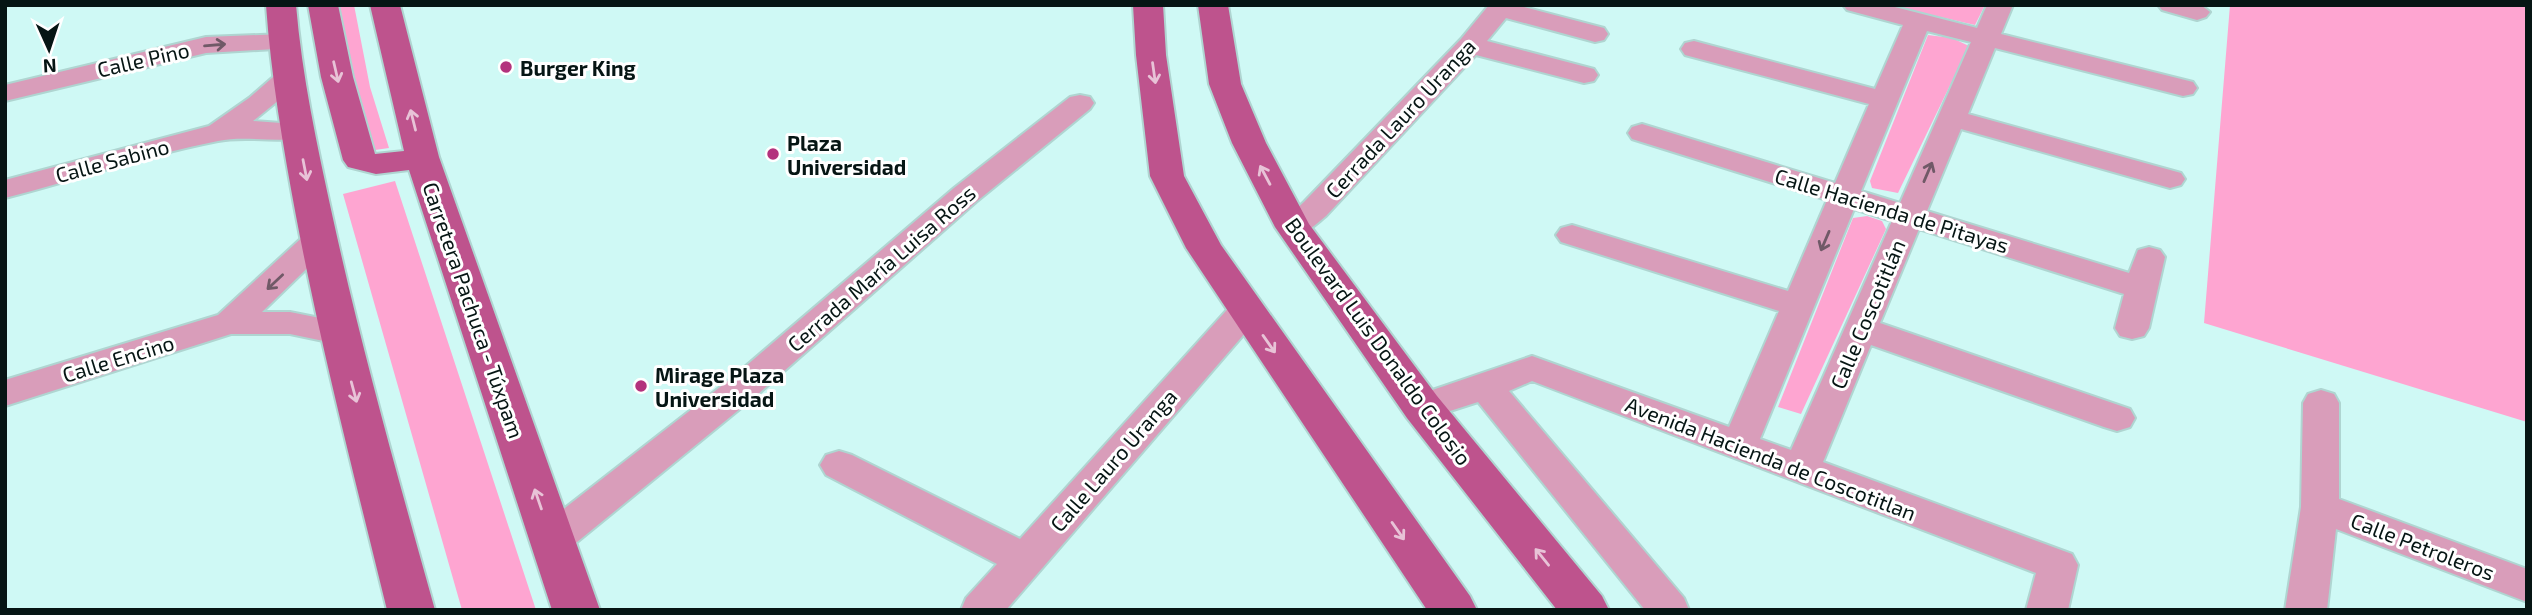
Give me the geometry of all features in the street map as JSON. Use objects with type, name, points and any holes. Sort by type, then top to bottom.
[{"type":"main road","points":[[323,5],[337,77],[360,160],[373,165],[394,164],[422,156]]},
{"type":"main road","name":"Carretera Pachuca - Túxpam","points":[[385,5],[422,156],[576,610]]},
{"type":"main road","points":[[1148,5],[1167,176],[1203,248],[1452,610]]},
{"type":"main road","name":"Boulevard Luis Donaldo Colosio","points":[[1217,7],[1225,84],[1249,143],[1293,227],[1422,407],[1585,610]]},
{"type":"main road","points":[[285,41],[298,131],[338,332],[411,610]]},
{"type":"street","points":[[1856,5],[2183,88]]},
{"type":"street","name":"Calle Coscotitlán","points":[[1801,469],[2000,5]]},
{"type":"street","points":[[2171,5],[2197,12]]},
{"type":"street","points":[[1501,7],[1595,34]]},
{"type":"street","name":"Cerrada Lauro Uranga","points":[[1293,227],[1315,209],[1470,45],[1501,7]]},
{"type":"street","points":[[1739,446],[1918,20]]},
{"type":"street","name":"Calle Pino","points":[[5,93],[196,47],[285,41]]},
{"type":"street","name":"Calle Sabino","points":[[218,132],[259,104],[285,41]]},
{"type":"street","points":[[1470,45],[1584,75]]},
{"type":"street","points":[[1694,50],[1884,100]]},
{"type":"street","name":"Cerrada María Luisa Ross","points":[[552,540],[745,386],[965,195],[1080,103]]},
{"type":"street","points":[[1952,118],[2170,179]]},
{"type":"street","name":"Calle Sabino","points":[[5,189],[218,132],[260,129],[298,131]]},
{"type":"street","name":"Calle Hacienda de Pitayas","points":[[1642,133],[1909,216],[2146,273],[2132,328]]},
{"type":"street","points":[[1572,235],[1798,306]]},
{"type":"street","name":"Calle Encino","points":[[230,323],[319,239]]},
{"type":"street","name":"Calle Lauro Uranga","points":[[981,610],[1246,310]]},
{"type":"street","name":"Calle Encino","points":[[5,393],[230,323],[290,323],[338,332]]},
{"type":"street","points":[[1861,329],[2117,418]]},
{"type":"street","name":"Avenida Hacienda de Coscotitlan","points":[[1422,407],[1485,387],[1532,368],[2058,565],[2047,610]]},
{"type":"street","points":[[1485,387],[1669,610]]},
{"type":"street","points":[[2306,610],[2320,506],[2321,403]]},
{"type":"street","points":[[839,466],[1025,560]]},
{"type":"street","name":"Calle Petroleros","points":[[2320,506],[2527,586]]},
{"type":"shaded area","points":[[332,5],[354,5],[370,87],[389,148],[369,148]]},
{"type":"shaded area","points":[[1888,5],[1985,5],[1975,25]]},
{"type":"shaded area","points":[[2230,5],[2527,5],[2527,422],[2204,323]]},
{"type":"shaded area","points":[[1928,35],[1952,38],[1969,46],[1898,193],[1872,188],[1870,181]]},
{"type":"shaded area","points":[[395,181],[536,610],[462,610],[343,194]]},
{"type":"shaded area","points":[[1867,216],[1882,221],[1886,229],[1801,414],[1778,407],[1853,218]]},
{"type":"place","name":"Burger King","points":[[506,67]]},
{"type":"place","name":"Plaza Universidad","points":[[773,154]]},
{"type":"place","name":"Mirage Plaza Universidad","points":[[641,386]]}]
